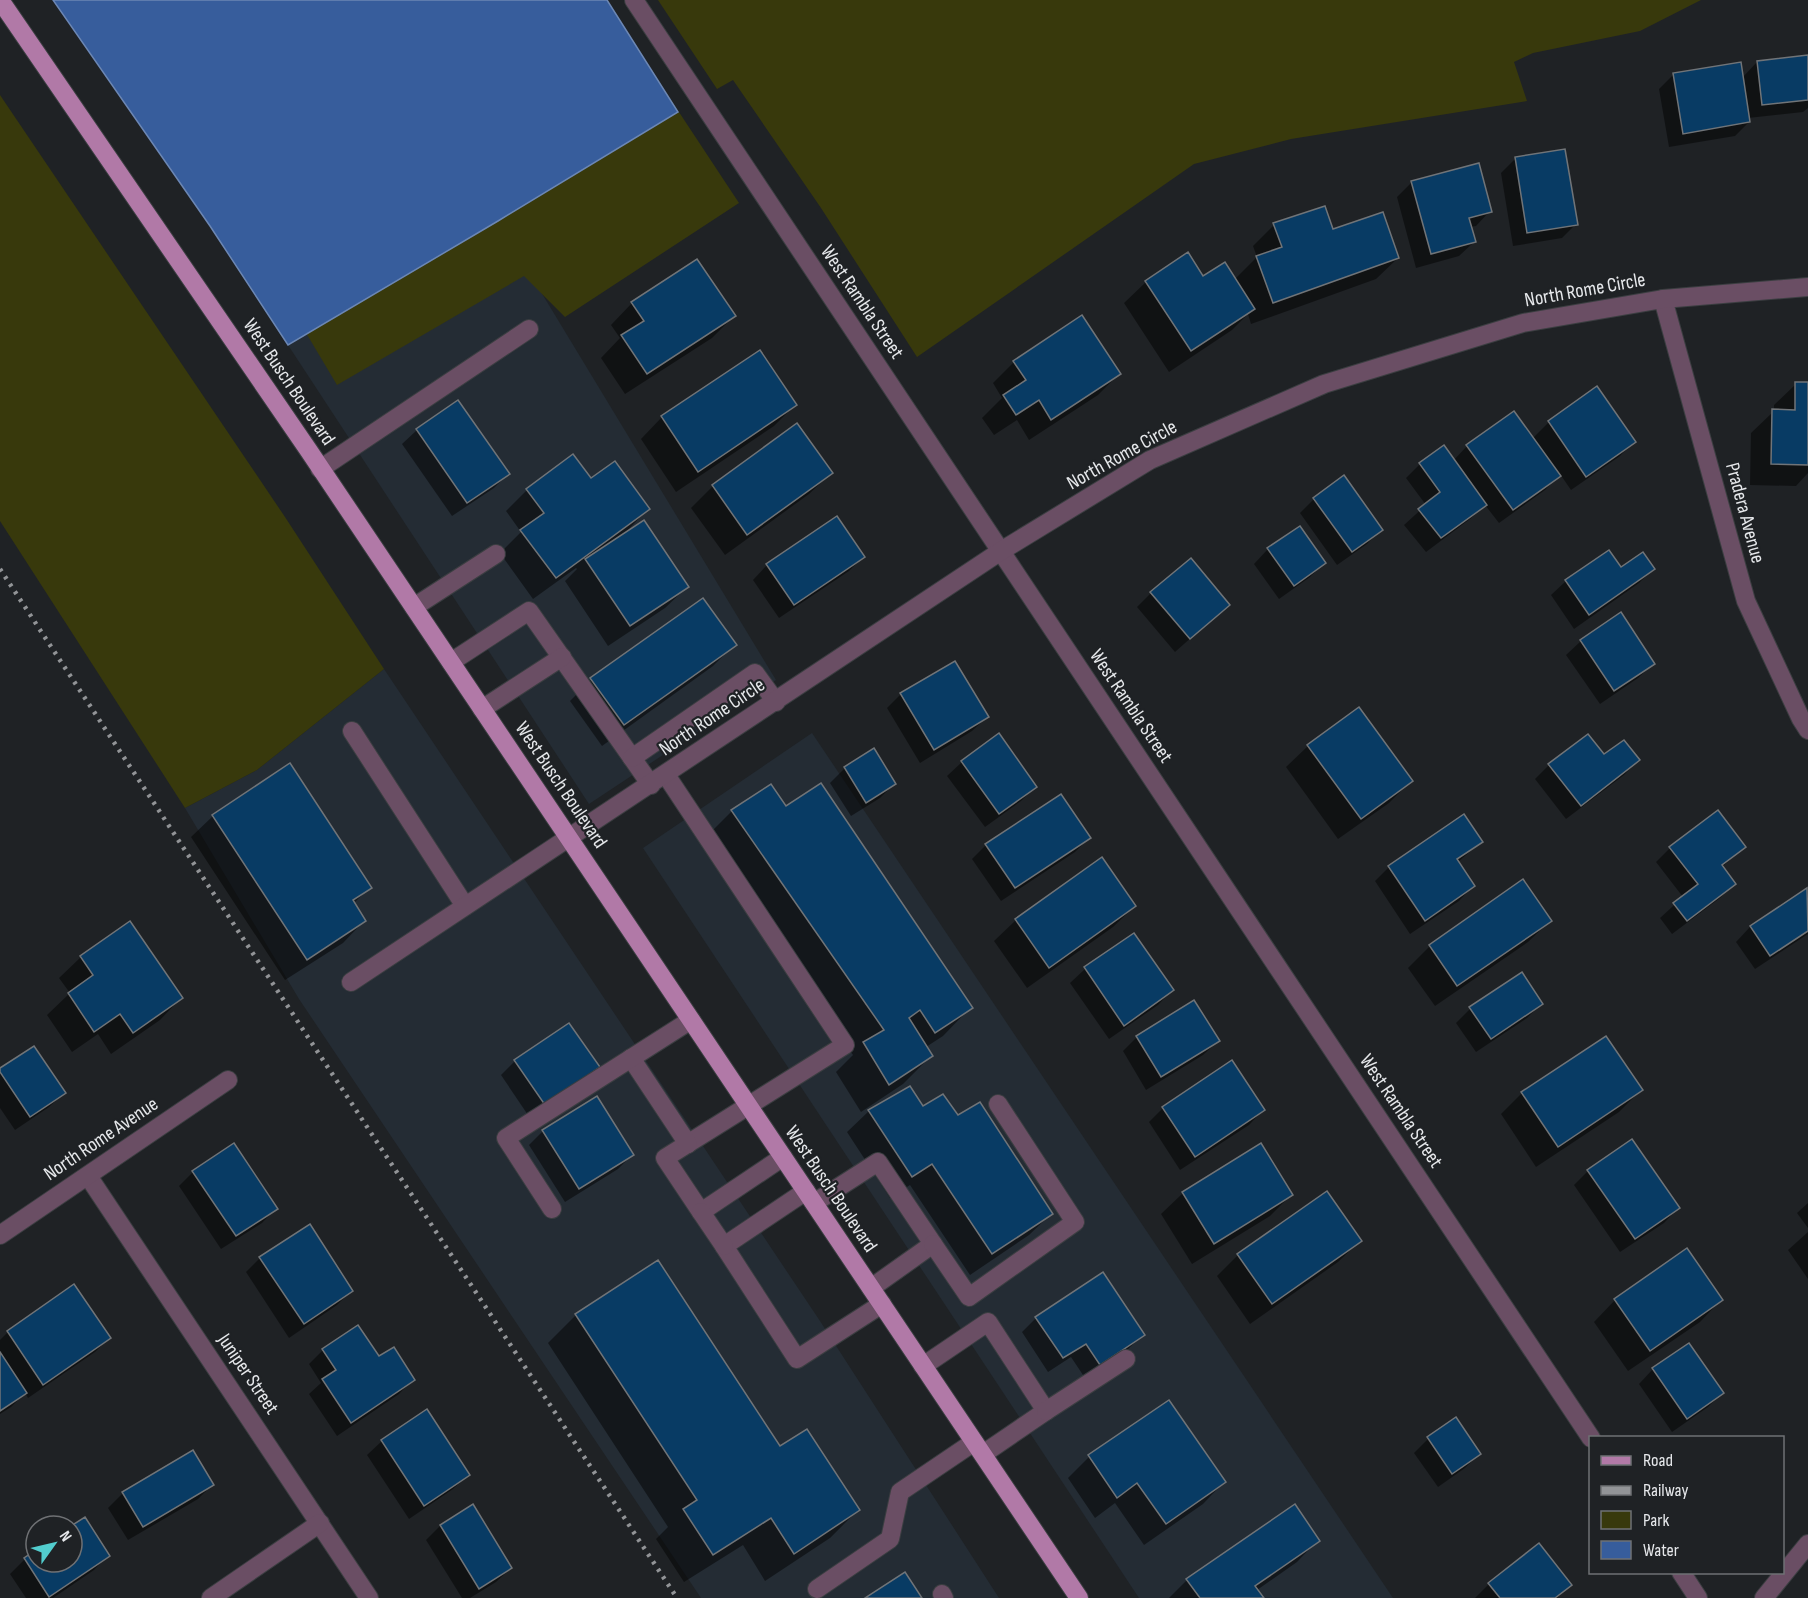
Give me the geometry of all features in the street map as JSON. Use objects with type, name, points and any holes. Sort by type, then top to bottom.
[{"type":"main road","name":"West Busch Boulevard","points":[[0,0],[570,838],[1079,1598]]},
{"type":"street","name":"West Rambla Street","points":[[634,0],[1590,1436]]},
{"type":"street","name":"North Rome Circle","points":[[351,982],[1001,551],[1150,460],[1324,384],[1523,322],[1663,299],[1808,287]]},
{"type":"street","name":"Pradera Avenue","points":[[1663,299],[1746,601],[1801,720],[1808,730]]},
{"type":"street","points":[[320,469],[529,329]]},
{"type":"street","points":[[414,607],[496,554]]},
{"type":"street","points":[[451,662],[530,611],[632,758],[658,780],[845,1045],[665,1158],[797,1359],[882,1304]]},
{"type":"street","points":[[482,709],[562,657]]},
{"type":"street","points":[[632,758],[755,673],[776,702]]},
{"type":"street","points":[[352,731],[465,906]]},
{"type":"street","points":[[552,1209],[506,1138],[692,1020]]},
{"type":"street","points":[[631,1058],[688,1144]]},
{"type":"street","name":"North Rome Avenue","points":[[0,1235],[228,1080]]},
{"type":"street","points":[[724,1246],[810,1197],[878,1162],[969,1297],[1075,1222],[998,1104]]},
{"type":"street","points":[[701,1212],[783,1157]]},
{"type":"street","name":"Juniper Street","points":[[88,1176],[369,1598]]},
{"type":"street","points":[[871,1288],[933,1244]]},
{"type":"street","points":[[923,1366],[988,1322],[1046,1411]]},
{"type":"street","points":[[818,1589],[890,1539],[900,1492],[1046,1411],[1126,1359]]},
{"type":"street","points":[[211,1598],[320,1523]]},
{"type":"street","points":[[1784,1573],[1808,1544]]},
{"type":"street","points":[[1682,1574],[1698,1598]]},
{"type":"street","points":[[1764,1598],[1784,1574]]},
{"type":"shaded area","points":[[498,221],[776,680],[589,804],[288,345]]},
{"type":"shaded area","points":[[384,669],[820,1321],[999,1598],[701,1598],[299,999],[185,808],[257,770]]},
{"type":"shaded area","points":[[812,733],[1393,1598],[1139,1598],[643,848]]},
{"type":"green space","points":[[108,0],[605,0],[739,203],[565,317],[524,276],[337,385]]},
{"type":"green space","points":[[658,0],[1701,0],[1640,31],[1533,53],[1514,62],[1527,101],[1291,139],[1194,164],[917,357],[821,208],[733,80],[717,89]]},
{"type":"green space","points":[[0,95],[285,517],[384,669],[257,770],[185,808],[0,521]]},
{"type":"water","points":[[53,0],[607,0],[678,112],[288,345],[210,226]]},
{"type":"building","points":[[1808,55],[1808,100],[1762,105],[1757,61]]},
{"type":"building","points":[[1741,62],[1750,122],[1683,134],[1673,73]]},
{"type":"building","points":[[1565,149],[1578,225],[1527,233],[1515,157]]},
{"type":"building","points":[[1479,163],[1492,212],[1469,218],[1476,242],[1431,254],[1411,181]]},
{"type":"building","points":[[1325,206],[1333,229],[1383,212],[1399,258],[1273,303],[1256,256],[1282,247],[1273,223]]},
{"type":"building","points":[[1188,252],[1203,276],[1225,262],[1255,309],[1191,351],[1145,281]]},
{"type":"building","points":[[697,259],[736,316],[647,374],[621,335],[644,321],[631,302]]},
{"type":"building","points":[[1082,315],[1121,374],[1051,420],[1039,400],[1016,415],[1003,395],[1026,380],[1013,361]]},
{"type":"building","points":[[760,350],[797,405],[698,472],[661,416]]},
{"type":"building","points":[[1795,382],[1808,382],[1808,465],[1771,464],[1772,409],[1795,410]]},
{"type":"building","points":[[1597,386],[1636,442],[1586,477],[1548,421]]},
{"type":"building","points":[[458,400],[510,474],[467,503],[416,429]]},
{"type":"building","points":[[1514,411],[1561,476],[1513,510],[1466,445]]},
{"type":"building","points":[[797,423],[833,473],[747,535],[712,485]]},
{"type":"building","points":[[1444,445],[1487,505],[1441,538],[1418,509],[1440,492],[1419,463]]},
{"type":"building","points":[[573,454],[591,478],[615,461],[650,509],[556,578],[520,530],[544,513],[526,489]]},
{"type":"building","points":[[1344,475],[1383,530],[1352,552],[1313,498]]},
{"type":"building","points":[[837,516],[865,557],[794,605],[766,564]]},
{"type":"building","points":[[644,520],[689,587],[630,626],[585,559]]},
{"type":"building","points":[[1300,526],[1326,563],[1294,586],[1267,548]]},
{"type":"building","points":[[1609,550],[1621,567],[1643,552],[1655,569],[1589,615],[1565,580]]},
{"type":"building","points":[[1191,558],[1230,605],[1190,639],[1150,592]]},
{"type":"building","points":[[703,598],[737,645],[624,725],[590,678]]},
{"type":"building","points":[[1621,612],[1655,664],[1614,691],[1580,640]]},
{"type":"building","points":[[955,661],[989,717],[934,750],[900,693]]},
{"type":"building","points":[[1359,707],[1413,781],[1361,819],[1307,745]]},
{"type":"building","points":[[999,733],[1037,787],[999,814],[961,761]]},
{"type":"building","points":[[1588,734],[1604,754],[1624,740],[1640,760],[1581,806],[1548,764]]},
{"type":"building","points":[[874,748],[896,784],[866,803],[844,767]]},
{"type":"building","points":[[290,763],[372,888],[353,900],[366,921],[307,960],[212,815]]},
{"type":"building","points":[[821,783],[973,1008],[935,1033],[920,1010],[909,1018],[933,1056],[889,1085],[863,1042],[884,1030],[731,810],[771,784],[786,806]]},
{"type":"building","points":[[1061,794],[1091,838],[1015,888],[985,844]]},
{"type":"building","points":[[1718,810],[1746,847],[1722,865],[1736,884],[1687,921],[1673,903],[1698,884],[1669,847]]},
{"type":"building","points":[[1464,814],[1483,842],[1457,859],[1475,886],[1425,921],[1388,866]]},
{"type":"building","points":[[1102,857],[1136,906],[1049,968],[1015,919]]},
{"type":"building","points":[[1523,879],[1552,921],[1457,986],[1429,945]]},
{"type":"building","points":[[1807,888],[1808,931],[1770,956],[1750,926]]},
{"type":"building","points":[[130,921],[183,998],[133,1033],[120,1014],[94,1032],[68,993],[93,975],[80,956]]},
{"type":"building","points":[[1134,933],[1174,990],[1124,1026],[1084,967]]},
{"type":"building","points":[[1522,972],[1543,1004],[1491,1039],[1469,1007]]},
{"type":"building","points":[[1194,1000],[1220,1041],[1161,1077],[1136,1036]]},
{"type":"building","points":[[569,1023],[600,1067],[545,1105],[514,1060]]},
{"type":"building","points":[[1606,1036],[1643,1090],[1558,1147],[1521,1092]]},
{"type":"building","points":[[34,1046],[66,1093],[30,1117],[0,1072],[0,1068]]},
{"type":"building","points":[[1232,1060],[1265,1110],[1195,1157],[1162,1107]]},
{"type":"building","points":[[910,1086],[923,1106],[943,1094],[958,1115],[980,1102],[1053,1214],[992,1254],[932,1164],[912,1177],[868,1110]]},
{"type":"building","points":[[597,1096],[634,1155],[579,1189],[542,1130]]},
{"type":"building","points":[[1632,1139],[1680,1208],[1635,1239],[1587,1170]]},
{"type":"building","points":[[234,1143],[278,1209],[236,1236],[192,1171]]},
{"type":"building","points":[[1261,1143],[1293,1195],[1214,1244],[1182,1192]]},
{"type":"building","points":[[1327,1191],[1362,1241],[1272,1304],[1237,1254]]},
{"type":"building","points":[[310,1224],[353,1291],[304,1324],[259,1257]]},
{"type":"building","points":[[1687,1248],[1723,1300],[1650,1351],[1614,1299]]},
{"type":"building","points":[[658,1260],[780,1446],[807,1429],[860,1510],[794,1554],[771,1518],[713,1555],[683,1509],[697,1500],[575,1314]]},
{"type":"building","points":[[1103,1272],[1145,1335],[1100,1365],[1086,1344],[1063,1358],[1035,1317]]},
{"type":"building","points":[[74,1284],[111,1338],[43,1385],[7,1331]]},
{"type":"building","points":[[358,1325],[379,1356],[394,1347],[415,1380],[351,1423],[322,1379],[336,1370],[322,1349]]},
{"type":"building","points":[[1689,1343],[1724,1393],[1687,1419],[1652,1368]]},
{"type":"building","points":[[0,1352],[27,1393],[0,1411]]},
{"type":"building","points":[[1169,1400],[1226,1482],[1166,1524],[1137,1483],[1117,1498],[1088,1455]]},
{"type":"building","points":[[427,1409],[470,1475],[424,1506],[381,1440]]},
{"type":"building","points":[[1456,1417],[1481,1454],[1452,1474],[1427,1437]]},
{"type":"building","points":[[193,1450],[214,1485],[143,1527],[122,1492]]},
{"type":"building","points":[[473,1504],[512,1568],[479,1589],[440,1525]]},
{"type":"building","points":[[1295,1504],[1320,1541],[1255,1586],[1264,1598],[1200,1598],[1186,1579]]},
{"type":"building","points":[[84,1518],[110,1556],[84,1573]]},
{"type":"building","points":[[1539,1543],[1572,1585],[1555,1598],[1500,1598],[1488,1583]]},
{"type":"building","points":[[905,1572],[922,1598],[865,1598]]},
{"type":"building","points":[[34,1574],[83,1574],[49,1597]]},
{"type":"railway","points":[[0,569],[677,1598]]}]
